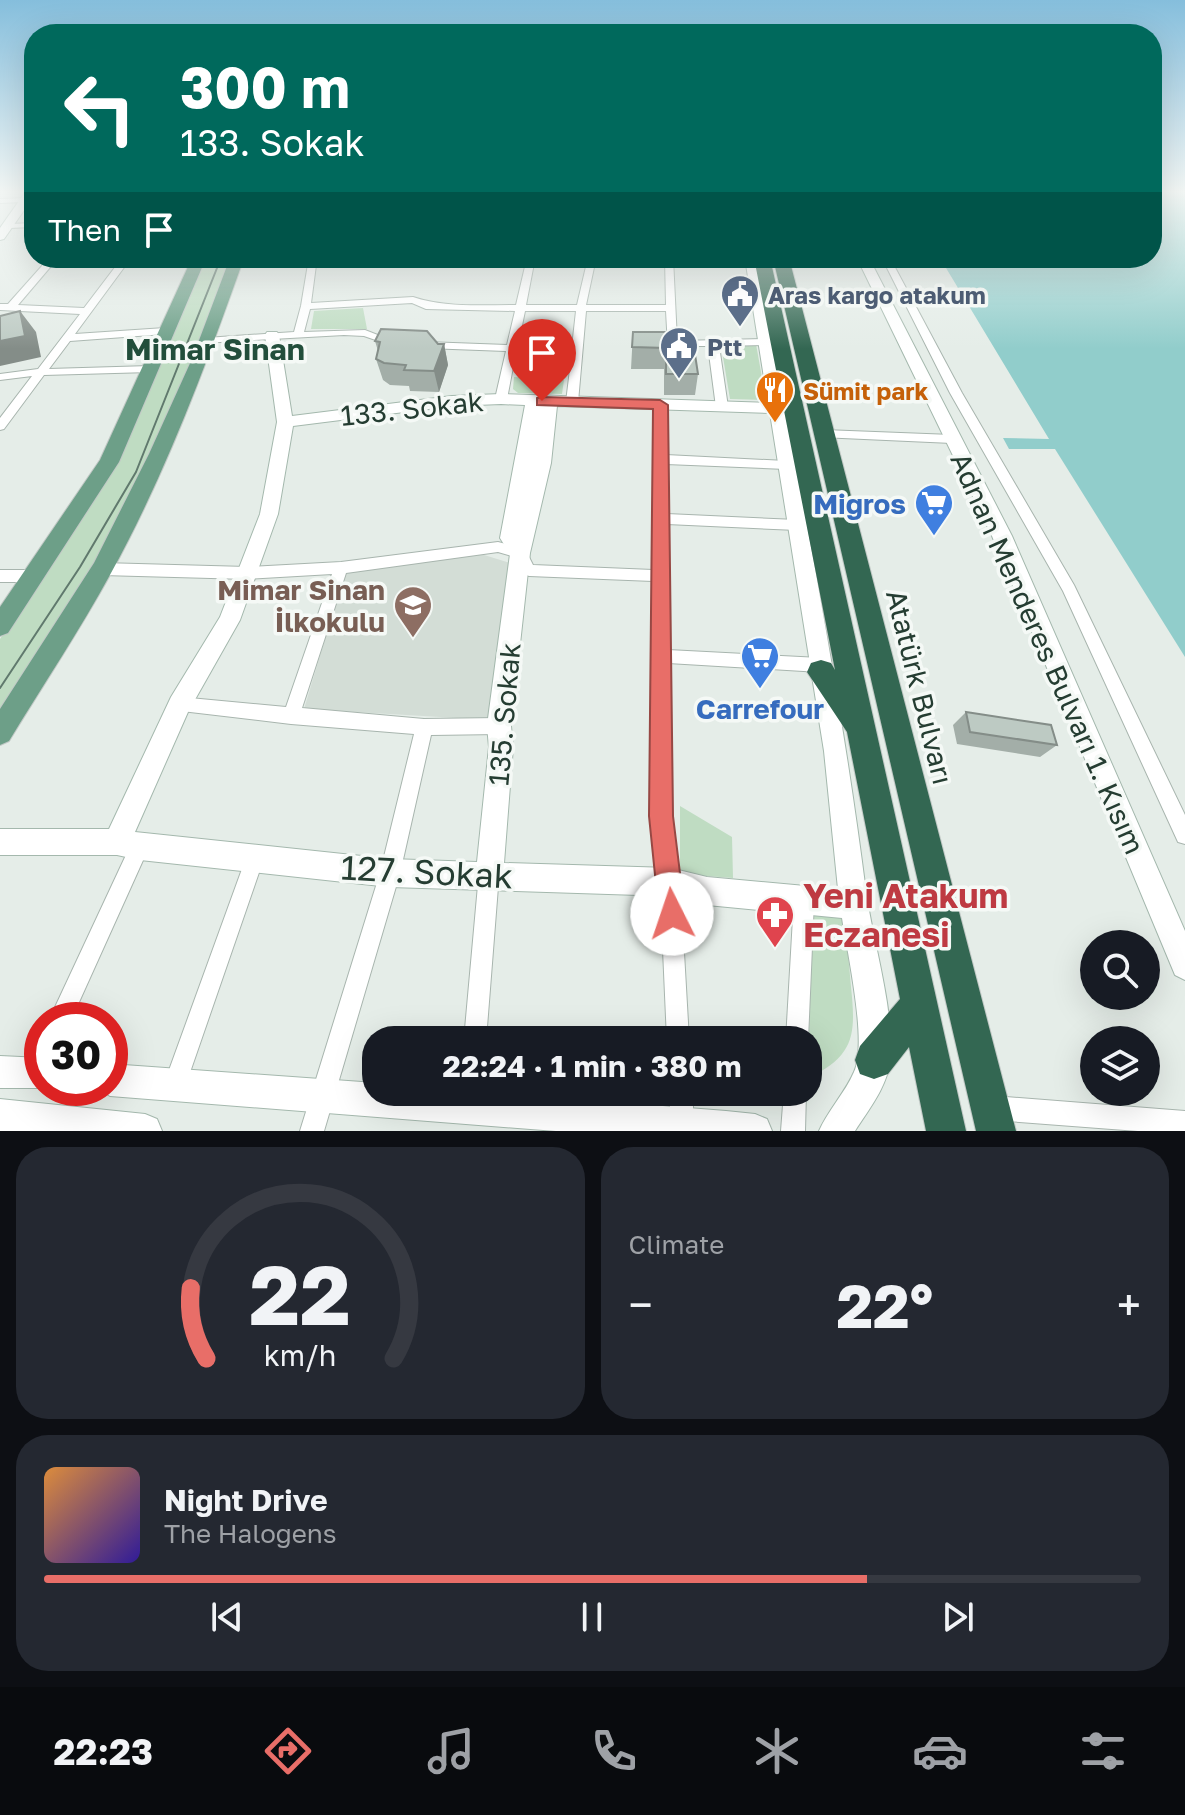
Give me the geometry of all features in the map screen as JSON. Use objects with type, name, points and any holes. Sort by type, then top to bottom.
[{"type":"highway","points":[[764,268],[944,1126]]},
{"type":"highway","name":"Atatürk Bulvarı","points":[[784,268],[832,429],[993,1119]]},
{"type":"highway","points":[[820,669],[862,731]]},
{"type":"highway","points":[[874,1060],[919,1005]]},
{"type":"main road","points":[[0,626],[109,462],[194,268]]},
{"type":"main road","points":[[0,732],[102,569],[159,454],[233,268]]},
{"type":"main road","points":[[753,268],[836,751],[854,905],[871,1007],[874,1060],[869,1079],[836,1131]]},
{"type":"main road","name":"Adnan Menderes Bulvarı 1. Kısım","points":[[868,268],[1002,536],[1185,965]]},
{"type":"main road","points":[[128,845],[179,705],[229,620],[269,514],[285,422],[272,335]]},
{"type":"main road","name":"133. Sokak","points":[[285,422],[452,401],[501,399],[778,408]]},
{"type":"main road","name":"135. Sokak","points":[[489,874],[501,747],[499,726],[520,553],[542,463],[552,402]]},
{"type":"main road","name":"127. Sokak","points":[[0,842],[128,845],[390,873],[670,882],[707,891],[854,905]]},
{"type":"main road","points":[[0,1072],[24,1070]]},
{"type":"main road","points":[[128,1081],[362,1095]]},
{"type":"main road","points":[[656,1106],[682,1107],[755,1131]]},
{"type":"main road","points":[[0,1116],[145,1131]]},
{"type":"street","points":[[5,307],[44,268]]},
{"type":"street","points":[[0,426],[119,268]]},
{"type":"street","points":[[299,333],[312,268]]},
{"type":"street","points":[[501,399],[529,268]]},
{"type":"street","points":[[552,402],[578,350],[581,308],[590,268]]},
{"type":"street","points":[[669,268],[672,344],[766,342]]},
{"type":"street","points":[[891,268],[962,405],[1069,589],[1185,835]]},
{"type":"street","points":[[306,306],[413,300],[426,306],[671,308]]},
{"type":"street","points":[[5,307],[85,311]]},
{"type":"street","points":[[65,338],[165,331]]},
{"type":"street","points":[[206,341],[299,333],[356,332],[391,343],[406,344]]},
{"type":"street","points":[[713,343],[722,407]]},
{"type":"street","points":[[420,345],[578,350]]},
{"type":"street","points":[[0,377],[39,372],[150,369]]},
{"type":"street","points":[[660,405],[659,459],[663,519],[661,816],[670,882],[677,1026]]},
{"type":"street","points":[[832,429],[952,439]]},
{"type":"street","points":[[659,459],[786,465]]},
{"type":"street","points":[[663,519],[797,525]]},
{"type":"street","points":[[102,569],[247,573],[341,568],[498,547],[520,553],[529,570],[663,576]]},
{"type":"street","points":[[291,716],[341,568]]},
{"type":"street","points":[[0,576],[35,576]]},
{"type":"street","points":[[661,656],[820,669]]},
{"type":"street","points":[[179,705],[424,727],[499,726]]},
{"type":"street","points":[[312,1131],[390,873],[424,727]]},
{"type":"street","points":[[67,1002],[128,845]]},
{"type":"street","points":[[175,1084],[255,858]]},
{"type":"street","points":[[476,1026],[489,874]]},
{"type":"street","points":[[798,1026],[804,900]]},
{"type":"street","points":[[793,1131],[794,1106]]},
{"type":"street","points":[[993,1119],[1185,1123]]},
{"type":"shaded area","name":"Mimar Sinan İlkokulu","points":[[481,554],[513,564],[491,720],[304,709],[346,569]]},
{"type":"green space","points":[[202,268],[229,268],[163,450],[0,733],[0,639],[91,506],[135,425]]},
{"type":"green space","points":[[363,308],[367,329],[311,329],[314,311]]},
{"type":"green space","points":[[756,344],[766,400],[730,399],[721,345]]},
{"type":"green space","points":[[514,377],[564,380],[562,394],[518,393],[513,389]]},
{"type":"green space","points":[[680,806],[732,837],[733,878],[680,874]]},
{"type":"green space","points":[[812,915],[844,918],[852,1031],[844,1052],[822,1071],[822,1026],[809,1026]]},
{"type":"water","points":[[1162,244],[1185,244],[1185,657],[1055,449],[1009,449],[1003,438],[1049,439],[946,268],[1162,268]]},
{"type":"building","points":[[20,311],[25,336],[0,341],[0,316]]},
{"type":"building","points":[[381,329],[427,331],[438,344],[444,344],[434,371],[404,370],[406,365],[376,359],[380,342],[375,341]]},
{"type":"building","points":[[633,332],[667,332],[667,337],[675,337],[676,341],[694,348],[698,374],[666,374],[666,348],[632,347]]},
{"type":"building","points":[[966,712],[1051,725],[1057,745],[970,732]]},
{"type":"tram line","points":[[0,688],[80,567],[136,472],[217,268]]},
{"type":"place","name":"Aras kargo atakum","points":[[740,328]]},
{"type":"place","name":"Ptt","points":[[679,380]]},
{"type":"place","name":"Sümit park","points":[[775,424]]},
{"type":"place","name":"Migros","points":[[934,537]]},
{"type":"place","name":"Mimar Sinan İlkokulu","points":[[413,639]]},
{"type":"place","name":"Carrefour","points":[[760,690]]},
{"type":"place","name":"Yeni Atakum Eczanesi","points":[[775,949]]},
{"type":"district","name":"Mimar Sinan","points":[[215,349]]},
{"type":"route","points":[[542,401],[660,405],[659,459],[663,519],[661,816],[672,914]]}]
